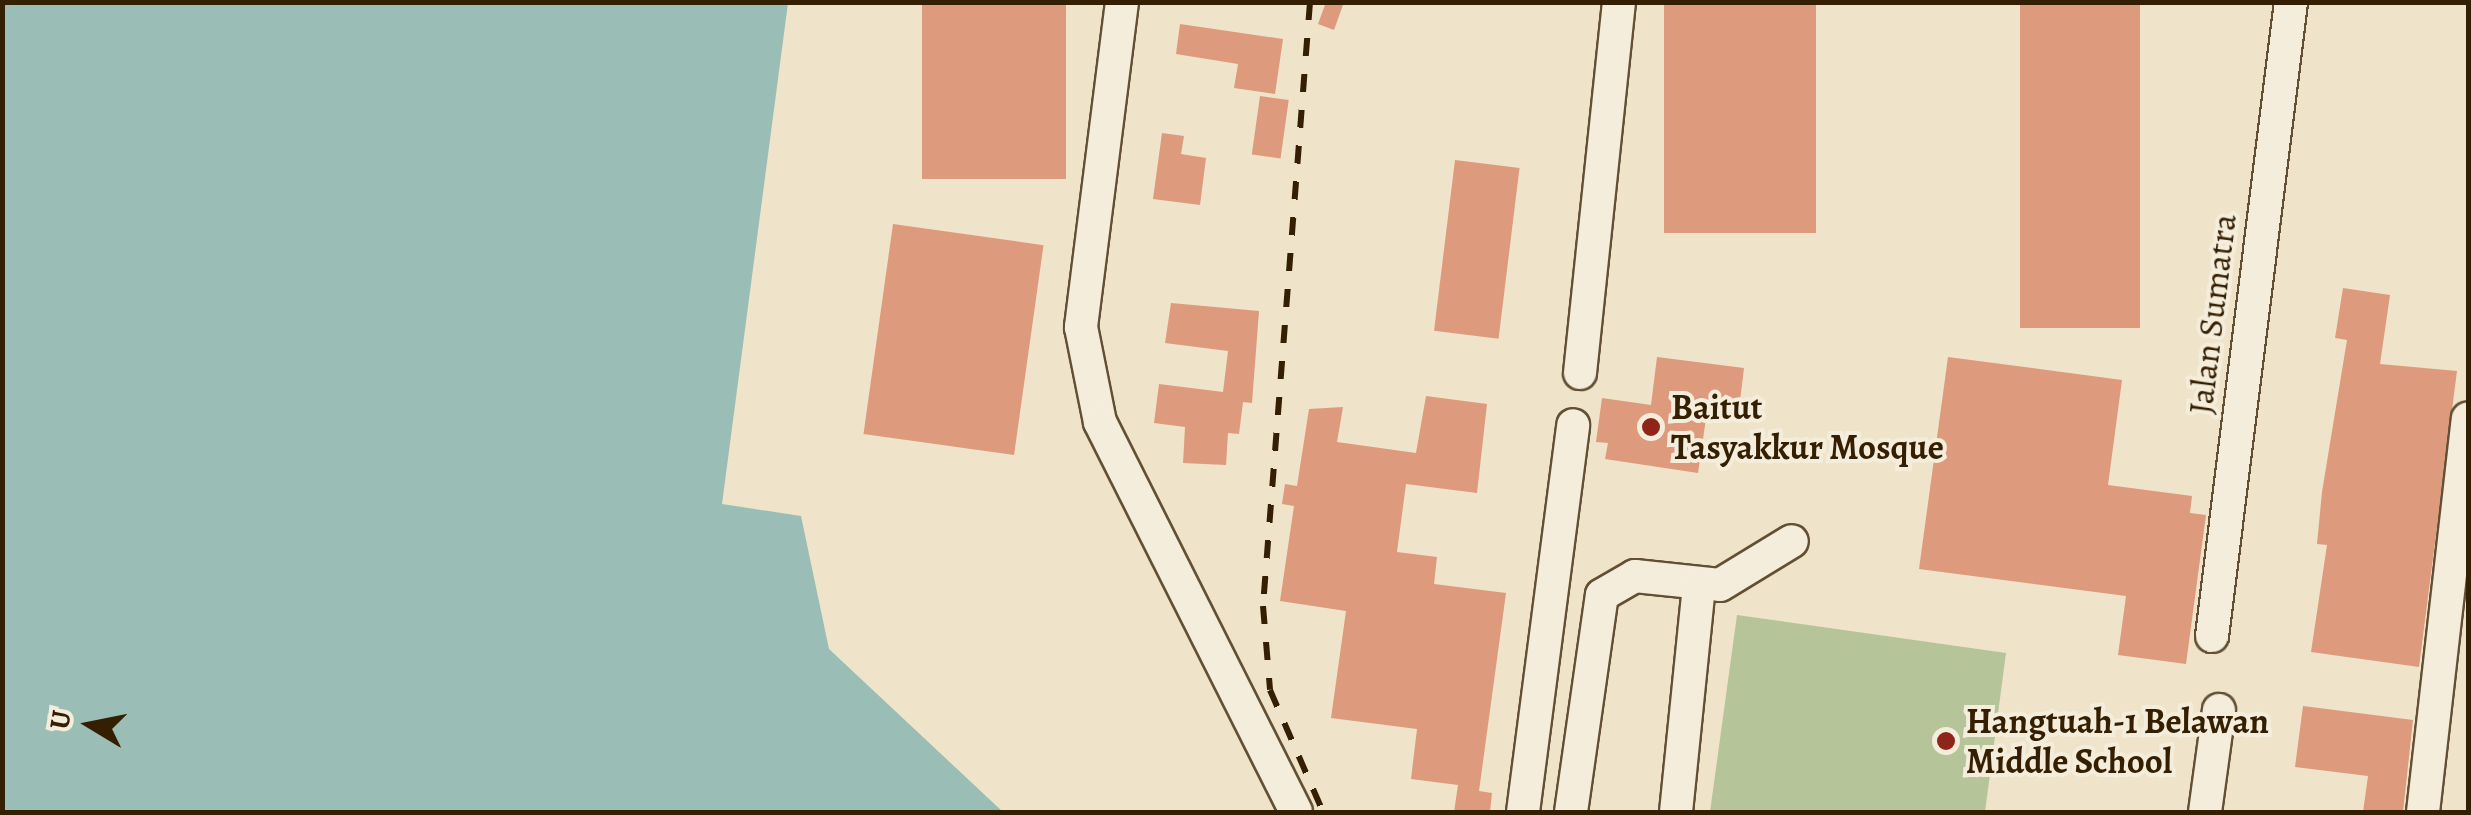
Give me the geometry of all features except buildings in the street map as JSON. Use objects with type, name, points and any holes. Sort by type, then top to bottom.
[{"type":"lane","points":[[1122,2],[1081,326],[1100,422],[1296,812]]},
{"type":"lane","points":[[1580,373],[1620,2]]},
{"type":"lane","name":"Jalan Sumatra","points":[[2212,636],[2291,2]]},
{"type":"lane","points":[[2424,812],[2468,420]]},
{"type":"lane","points":[[1523,812],[1573,425]]},
{"type":"lane","points":[[1552,588],[1602,595],[1635,576],[1720,585],[1792,542]]},
{"type":"lane","points":[[1676,812],[1699,584]]},
{"type":"lane","points":[[1571,812],[1602,595]]},
{"type":"lane","points":[[2204,812],[2219,710]]},
{"type":"green space","name":"Hangtuah-1 Belawan Middle School","points":[[1737,615],[2006,653],[1985,812],[1710,812]]},
{"type":"water","points":[[2,3],[788,3],[722,504],[801,516],[829,649],[1003,812],[3,812]]},
{"type":"railway","points":[[1310,2],[1263,606],[1270,690],[1323,812]]},
{"type":"place","name":"Baitut Tasyakkur Mosque","points":[[1651,427]]},
{"type":"place","name":"Hangtuah-1 Belawan Middle School","points":[[1946,741]]}]
